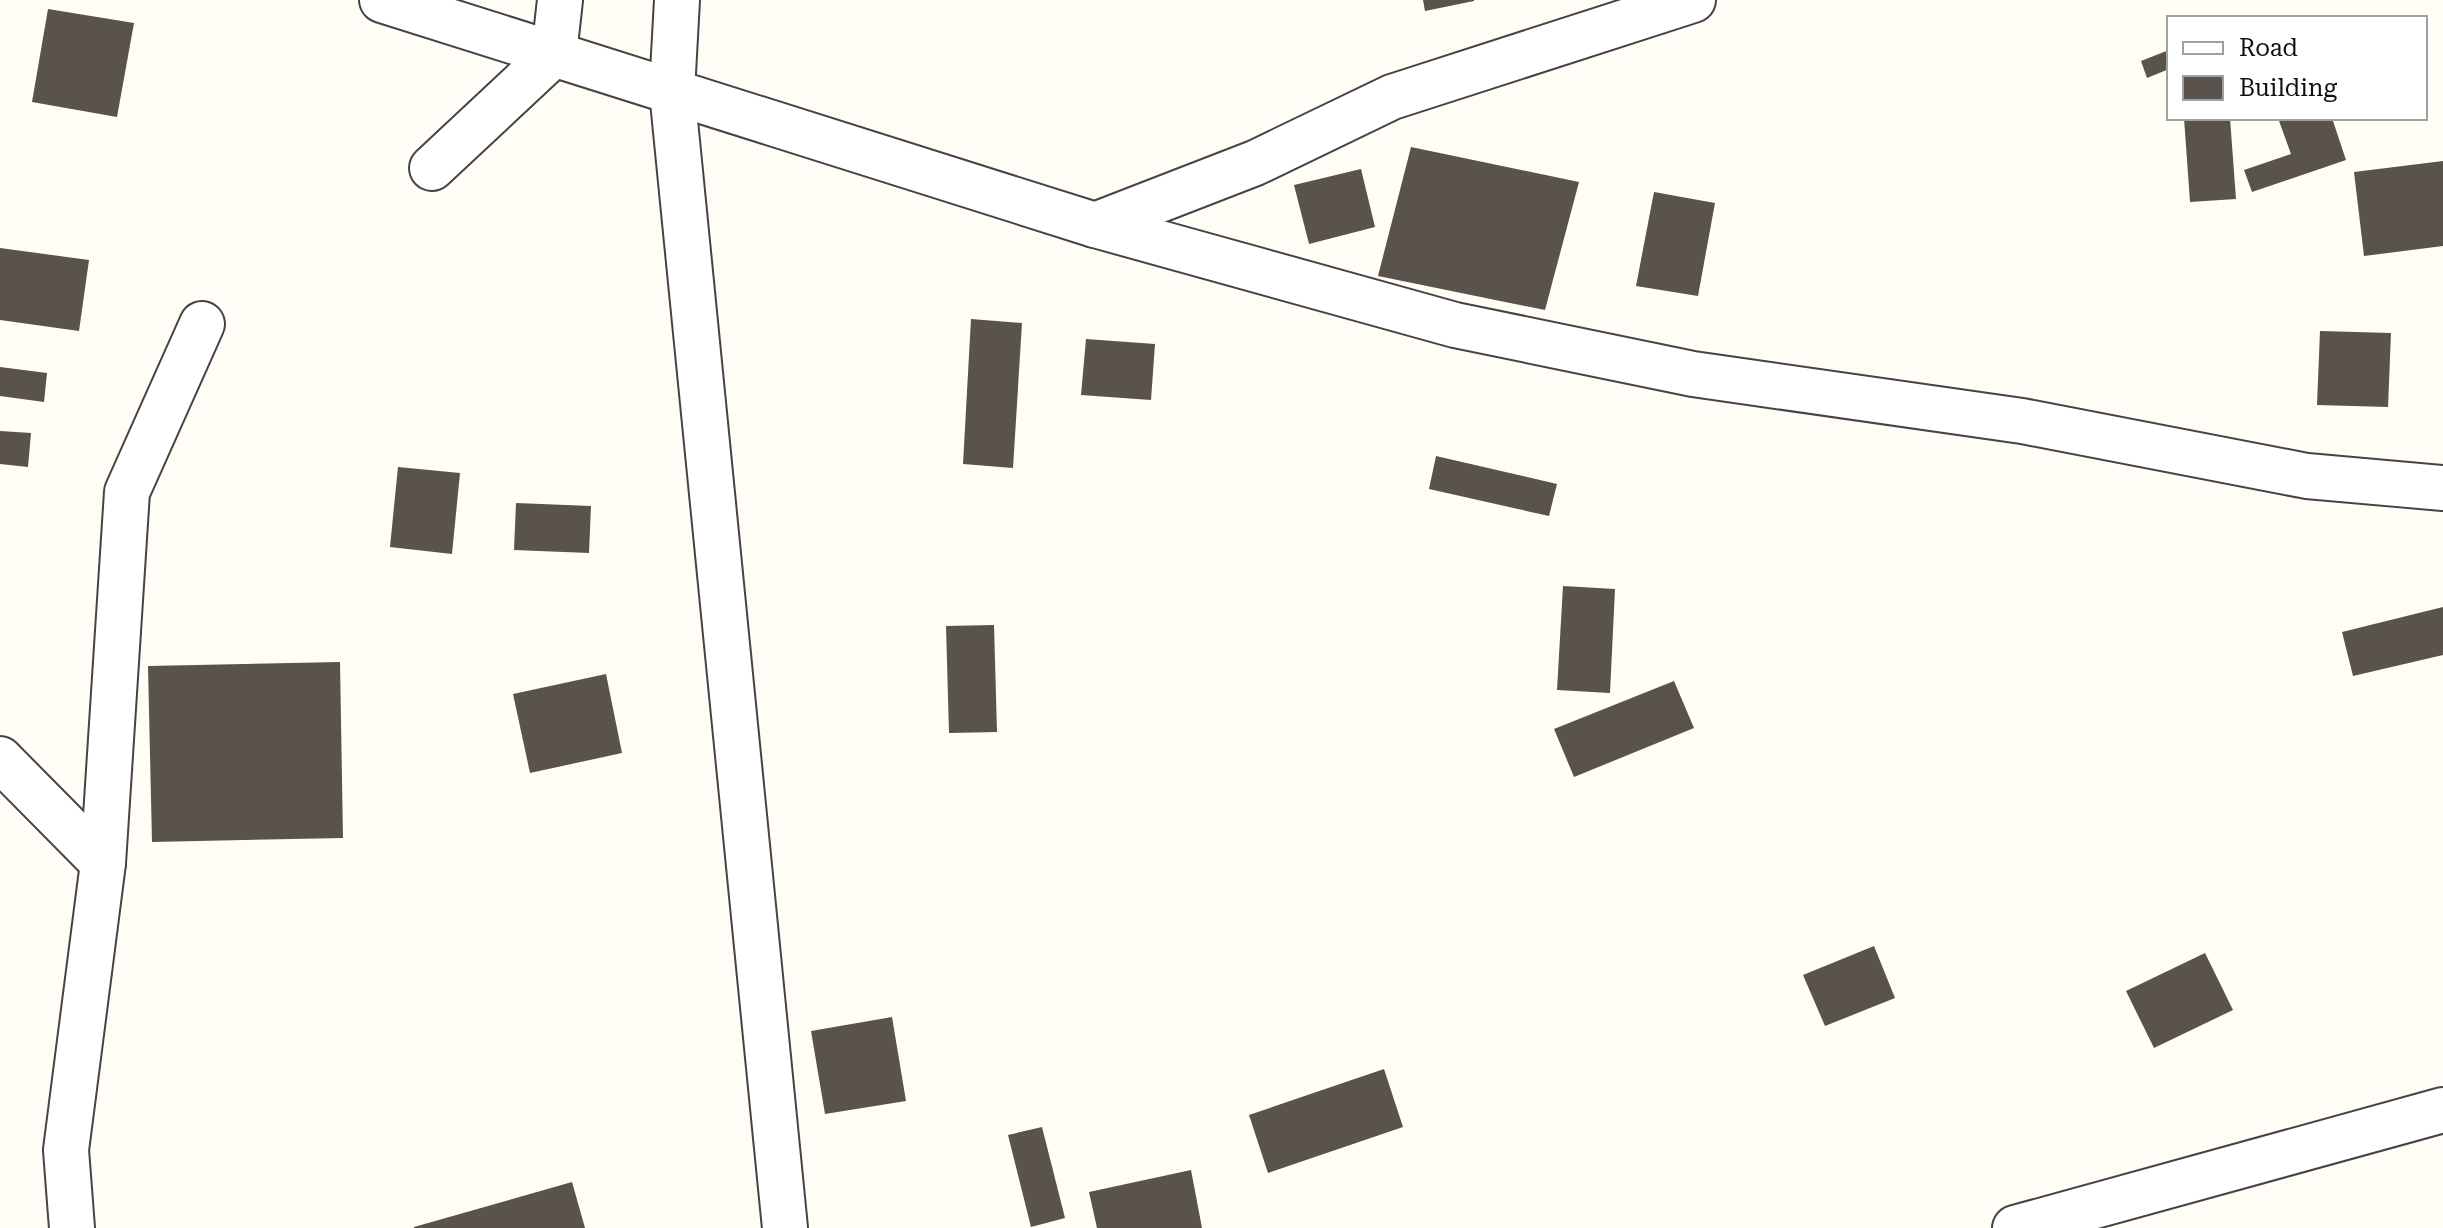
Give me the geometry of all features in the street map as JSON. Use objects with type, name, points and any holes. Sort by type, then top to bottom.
[{"type":"street","points":[[382,0],[1095,225],[1455,325],[1693,374],[2022,421],[2307,476],[2443,488]]},
{"type":"street","points":[[432,168],[554,54],[560,0]]},
{"type":"street","points":[[677,0],[672,91],[785,1228]]},
{"type":"street","points":[[1095,225],[1255,163],[1392,97],[1693,0]]},
{"type":"street","points":[[72,1228],[66,1150],[103,863],[127,492],[202,324]]},
{"type":"street","points":[[0,759],[103,863]]},
{"type":"street","points":[[2015,1228],[2443,1110]]},
{"type":"building","points":[[1423,0],[1474,0],[1474,1],[1425,11]]},
{"type":"building","points":[[48,9],[134,23],[117,117],[32,102]]},
{"type":"building","points":[[2167,51],[2167,70],[2147,78],[2141,61]]},
{"type":"building","points":[[2184,120],[2230,120],[2236,199],[2190,202]]},
{"type":"building","points":[[2279,120],[2333,120],[2346,160],[2252,192],[2244,170],[2291,154]]},
{"type":"building","points":[[1411,147],[1579,182],[1545,310],[1378,276]]},
{"type":"building","points":[[2443,161],[2443,246],[2364,256],[2354,172]]},
{"type":"building","points":[[1361,169],[1375,227],[1309,244],[1294,185]]},
{"type":"building","points":[[1654,192],[1715,203],[1698,296],[1636,286]]},
{"type":"building","points":[[0,248],[89,260],[79,331],[0,320]]},
{"type":"building","points":[[971,319],[1022,323],[1013,468],[963,464]]},
{"type":"building","points":[[2320,331],[2391,333],[2388,407],[2317,405]]},
{"type":"building","points":[[1086,339],[1155,344],[1151,400],[1081,395]]},
{"type":"building","points":[[0,367],[47,373],[44,402],[0,396]]},
{"type":"building","points":[[0,431],[31,433],[28,467],[0,464]]},
{"type":"building","points":[[1436,456],[1557,484],[1549,516],[1429,489]]},
{"type":"building","points":[[398,467],[460,473],[452,554],[390,547]]},
{"type":"building","points":[[516,503],[591,506],[589,553],[514,550]]},
{"type":"building","points":[[1563,586],[1615,589],[1610,693],[1557,690]]},
{"type":"building","points":[[2443,607],[2443,655],[2353,676],[2342,632]]},
{"type":"building","points":[[994,625],[997,732],[949,733],[946,626]]},
{"type":"building","points":[[340,662],[343,838],[152,842],[148,666]]},
{"type":"building","points":[[606,674],[622,753],[530,773],[513,694]]},
{"type":"building","points":[[1674,681],[1694,728],[1574,777],[1554,729]]},
{"type":"building","points":[[1874,946],[1895,998],[1825,1026],[1803,975]]},
{"type":"building","points":[[2205,953],[2233,1010],[2154,1048],[2126,991]]},
{"type":"building","points":[[892,1017],[906,1101],[825,1114],[811,1031]]},
{"type":"building","points":[[1384,1069],[1403,1127],[1268,1173],[1249,1115]]},
{"type":"building","points":[[1042,1127],[1065,1218],[1031,1227],[1008,1135]]},
{"type":"building","points":[[1191,1170],[1202,1228],[1097,1228],[1089,1192]]},
{"type":"building","points":[[572,1182],[585,1228],[414,1228],[414,1227]]}]
